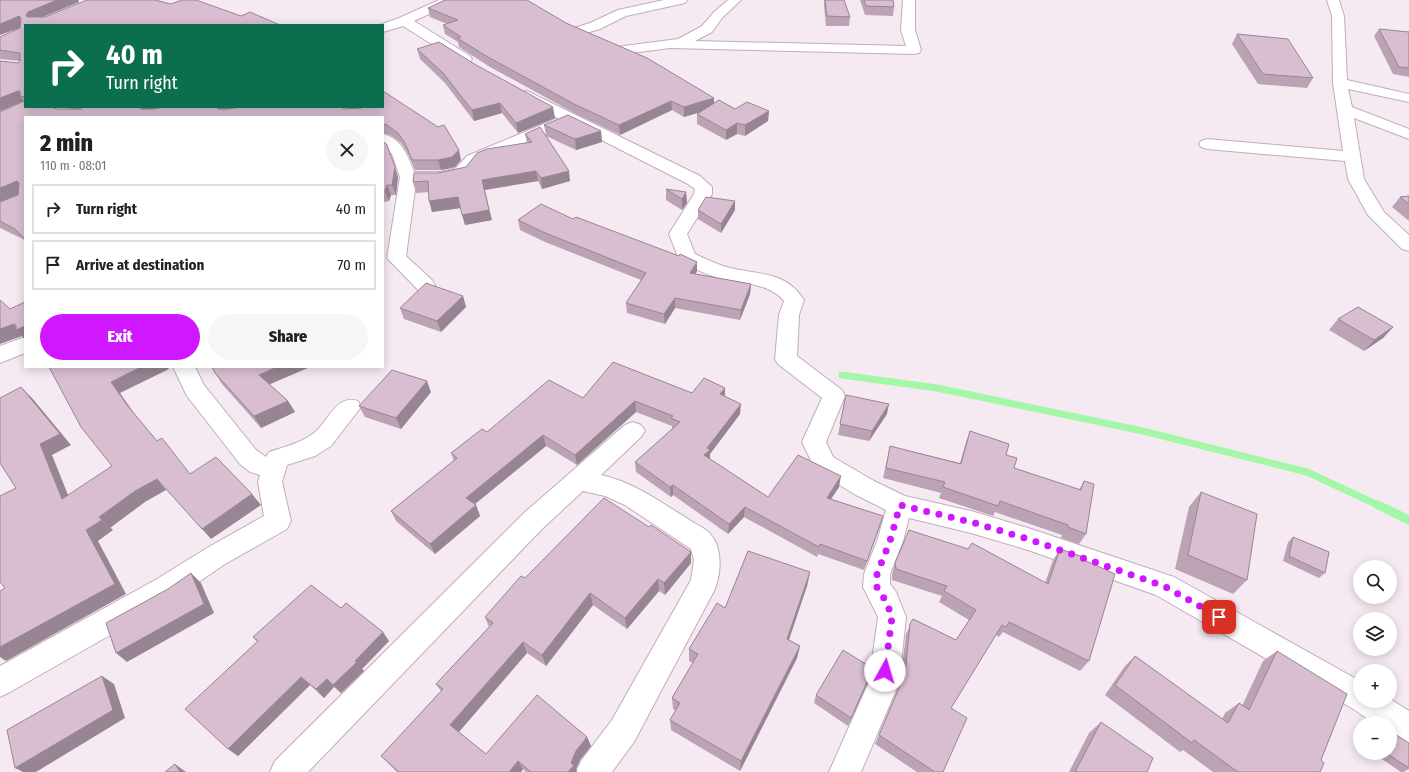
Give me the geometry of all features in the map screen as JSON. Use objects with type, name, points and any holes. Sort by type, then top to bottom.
[{"type":"street","points":[[384,28],[404,21],[449,0]]},
{"type":"street","points":[[579,30],[595,26],[622,13],[681,0]]},
{"type":"street","points":[[646,62],[618,48],[682,42],[707,29],[718,15],[735,0]]},
{"type":"street","points":[[669,44],[914,50],[908,30],[909,0]]},
{"type":"street","points":[[1333,0],[1338,16],[1340,82],[1356,179],[1377,215],[1409,245]]},
{"type":"street","points":[[404,21],[478,68]]},
{"type":"street","points":[[567,24],[599,40]]},
{"type":"street","points":[[1340,82],[1409,98]]},
{"type":"street","points":[[517,89],[570,118],[694,180],[704,187],[703,194],[678,234],[687,258],[726,274],[775,283],[789,293],[794,300],[789,315],[786,359],[834,396],[814,442],[824,464],[865,488],[900,505],[971,522],[1028,539],[1164,586],[1353,693]]},
{"type":"street","points":[[345,108],[355,116]]},
{"type":"street","points":[[1345,110],[1409,134]]},
{"type":"street","points":[[408,177],[440,177],[462,172],[473,159],[570,118]]},
{"type":"street","points":[[384,140],[399,152],[408,177],[396,258],[425,285]]},
{"type":"street","points":[[1207,144],[1352,157]]},
{"type":"street","points":[[0,355],[24,344]]},
{"type":"street","points":[[184,368],[195,390],[248,456],[258,465],[274,469]]},
{"type":"street","points":[[0,682],[167,588],[216,556],[278,521],[270,482],[277,459],[306,449],[322,439],[350,407]]},
{"type":"street","points":[[286,772],[532,521],[580,480],[633,431]]},
{"type":"street","points":[[580,480],[610,487],[634,498],[702,542],[707,560],[704,582],[624,731],[592,772]]},
{"type":"street","points":[[845,772],[884,683],[892,617],[886,601],[877,588],[877,574],[890,541],[900,505]]},
{"type":"street","points":[[1377,708],[1409,729]]},
{"type":"building","points":[[0,0],[57,0],[28,12],[26,15],[27,17],[45,17],[87,0],[155,0],[171,4],[182,0],[196,0],[241,16],[250,12],[278,24],[24,24],[24,97],[20,96],[20,91],[18,91],[0,98],[0,61],[18,63],[20,61],[20,53],[0,50],[0,37],[20,28],[21,18],[19,16],[0,24]]},
{"type":"building","points":[[445,0],[527,0],[566,23],[647,58],[714,98],[684,107],[671,101],[619,125],[574,104],[488,57],[457,38],[461,37],[443,25],[458,20],[428,8]]},
{"type":"building","points":[[825,0],[844,0],[850,17],[827,16]]},
{"type":"building","points":[[864,0],[893,0],[894,7],[866,6]]},
{"type":"building","points":[[1379,29],[1409,32],[1409,68],[1399,67]]},
{"type":"building","points":[[1237,34],[1288,39],[1313,78],[1263,74]]},
{"type":"building","points":[[439,42],[476,65],[553,107],[516,123],[500,103],[472,110],[443,73],[417,49]]},
{"type":"building","points":[[384,92],[438,127],[444,125],[459,150],[452,157],[438,160],[412,160],[405,143],[398,133],[384,124],[384,116],[24,116],[24,238],[15,229],[0,221],[0,202],[18,195],[19,183],[17,181],[0,188],[0,112],[24,101],[24,108],[57,109],[384,108]]},
{"type":"building","points":[[719,100],[735,109],[747,102],[769,111],[745,125],[737,123],[726,130],[697,114]]},
{"type":"building","points":[[568,115],[601,131],[575,139],[544,125]]},
{"type":"building","points":[[540,127],[569,171],[541,178],[536,171],[482,180],[489,210],[462,215],[458,197],[429,201],[428,181],[413,182],[414,173],[438,173],[466,167],[477,153],[487,149],[532,142],[525,134]]},
{"type":"building","points":[[384,142],[387,145],[395,167],[392,185],[387,185],[385,191]]},
{"type":"building","points":[[666,189],[686,192],[682,199]]},
{"type":"building","points":[[1409,196],[1409,204],[1400,197]]},
{"type":"building","points":[[706,197],[735,201],[721,224],[698,210]]},
{"type":"building","points":[[541,204],[573,219],[576,217],[679,256],[680,254],[697,262],[690,273],[751,284],[741,310],[675,298],[664,314],[626,303],[646,273],[543,232],[518,220]]},
{"type":"building","points":[[426,283],[463,296],[437,321],[400,308]]},
{"type":"building","points":[[0,300],[10,309],[24,302],[24,326],[16,330],[16,325],[14,324],[0,329]]},
{"type":"building","points":[[1358,307],[1393,327],[1374,340],[1338,319]]},
{"type":"building","points":[[613,362],[692,393],[704,378],[725,388],[720,394],[741,404],[707,448],[710,450],[704,455],[768,497],[798,455],[841,476],[827,498],[883,516],[867,561],[820,544],[819,547],[745,507],[729,524],[673,485],[670,487],[635,462],[680,422],[671,418],[673,416],[635,401],[575,455],[543,435],[466,498],[476,505],[430,544],[391,511],[457,458],[451,453],[482,429],[487,432],[549,380],[583,398]]},
{"type":"building","points":[[50,368],[139,368],[111,382],[127,405],[157,441],[162,438],[190,474],[216,457],[252,494],[202,529],[157,479],[135,491],[99,517],[102,520],[86,530],[115,584],[0,647],[0,591],[5,588],[0,582],[0,496],[16,488],[0,463],[0,398],[21,387],[60,434],[40,444],[62,499],[112,466],[81,427]]},
{"type":"building","points":[[212,368],[275,368],[259,375],[288,401],[254,416],[215,373]]},
{"type":"building","points":[[392,370],[427,381],[396,418],[359,406]]},
{"type":"building","points":[[846,395],[889,404],[872,431],[840,424]]},
{"type":"building","points":[[970,431],[1009,444],[1006,455],[1017,458],[1014,468],[1081,490],[1084,481],[1094,484],[1086,534],[1068,527],[1068,525],[1000,501],[998,506],[943,487],[945,482],[886,468],[890,446],[961,464]]},
{"type":"building","points":[[1201,492],[1257,514],[1247,580],[1188,555]]},
{"type":"building","points":[[604,498],[649,527],[651,525],[691,552],[664,583],[658,579],[625,618],[590,593],[542,655],[523,642],[450,725],[486,754],[537,695],[587,737],[576,751],[571,763],[574,765],[568,772],[531,772],[518,761],[509,772],[399,772],[381,756],[443,689],[436,684],[493,623],[485,617],[521,576],[525,578]]},
{"type":"building","points":[[909,530],[968,549],[972,543],[1048,584],[1060,549],[1083,557],[1082,559],[1115,574],[1089,661],[1009,622],[1006,627],[1002,625],[951,708],[967,718],[943,772],[935,772],[879,735],[905,674],[910,624],[913,619],[956,640],[976,610],[944,591],[947,586],[896,569],[895,563]]},
{"type":"building","points":[[1293,537],[1329,552],[1325,573],[1289,556]]},
{"type":"building","points":[[748,551],[810,572],[787,639],[800,646],[741,761],[670,720],[680,703],[672,698],[698,654],[689,649],[717,603],[725,608]]},
{"type":"building","points":[[191,573],[204,604],[116,653],[106,623],[168,589]]},
{"type":"building","points":[[311,585],[341,608],[346,603],[383,632],[355,661],[357,662],[333,685],[327,679],[316,689],[301,677],[228,749],[185,709],[258,641],[253,637]]},
{"type":"building","points":[[843,650],[872,668],[851,718],[816,695]]},
{"type":"building","points":[[1277,651],[1347,694],[1321,760],[1324,763],[1320,772],[1238,772],[1194,740],[1192,743],[1115,685],[1135,656],[1228,723],[1239,703],[1249,710]]},
{"type":"building","points":[[102,676],[113,710],[15,768],[7,730]]},
{"type":"building","points":[[1101,722],[1153,758],[1147,772],[1075,772]]},
{"type":"building","points":[[1397,735],[1409,743],[1409,768],[1397,760]]},
{"type":"building","points":[[175,764],[180,772],[165,772]]},
{"type":"waterway","points":[[842,375],[937,388],[1143,431],[1307,472],[1380,506]]},
{"type":"waterway","points":[[1378,505],[1409,520]]},
{"type":"route","points":[[885,671],[892,617],[886,601],[877,588],[877,574],[890,541],[900,505],[971,522],[1028,539],[1087,561],[1164,586],[1219,617]]}]
